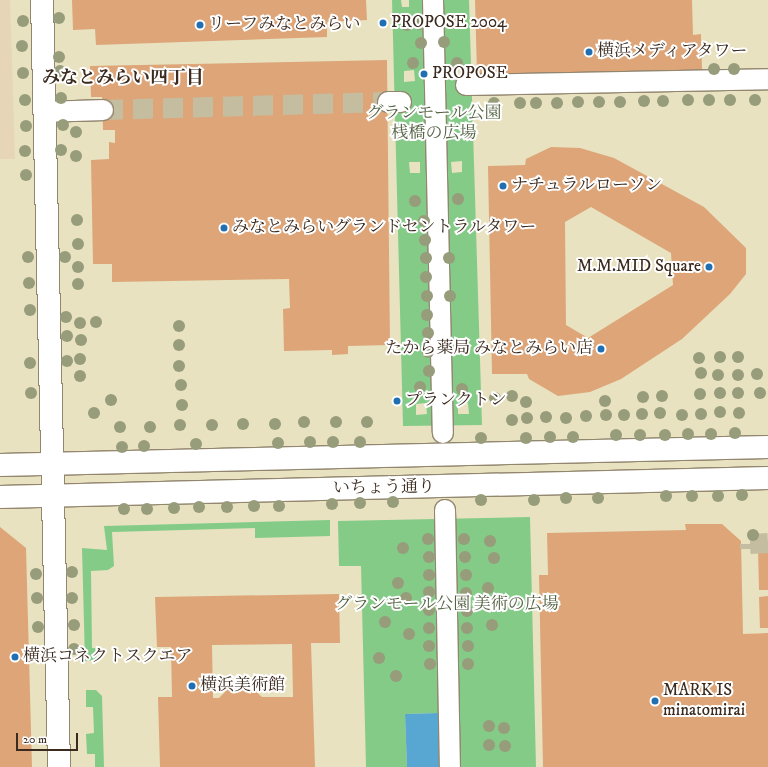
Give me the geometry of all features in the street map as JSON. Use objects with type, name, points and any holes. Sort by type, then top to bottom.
[{"type":"street","points":[[42,0],[60,767]]},
{"type":"street","points":[[433,0],[443,433]]},
{"type":"street","points":[[466,86],[768,79]]},
{"type":"street","points":[[44,112],[103,110]]},
{"type":"street","name":"いちょう通り","points":[[0,465],[768,447]]},
{"type":"street","name":"いちょう通り","points":[[0,497],[768,478]]},
{"type":"street","points":[[445,510],[450,767]]},
{"type":"shaded area","points":[[0,0],[10,0],[15,159],[0,159]]},
{"type":"green space","name":"グランモール公園 桟橋の広場","points":[[392,0],[401,0],[402,7],[409,7],[409,0],[469,0],[482,425],[403,426]],"holes":[[[460,69],[460,80],[450,80],[449,70]],[[414,70],[415,81],[404,82],[404,71]],[[462,161],[462,172],[452,173],[451,162]],[[409,162],[420,162],[420,173],[410,173]],[[426,403],[427,414],[416,415],[416,404]],[[468,403],[469,414],[458,414],[458,404]]]},
{"type":"green space","name":"グランモール公園 美術の広場","points":[[530,517],[536,767],[439,767],[438,713],[405,714],[407,767],[366,767],[361,566],[339,566],[338,521]]},
{"type":"green space","points":[[330,520],[330,536],[255,538],[255,528],[112,532],[114,566],[108,570],[91,571],[92,648],[101,648],[102,654],[97,660],[85,661],[82,548],[107,550],[104,526]]},
{"type":"green space","points":[[86,690],[96,690],[102,696],[104,767],[95,767],[95,754],[87,754],[86,734],[94,733],[93,707],[86,707]]},
{"type":"water","points":[[438,713],[439,767],[407,767],[405,714]]},
{"type":"building","name":"リーフみなとみらい","points":[[72,0],[366,0],[367,20],[327,22],[327,37],[96,45],[95,29],[73,30]]},
{"type":"building","name":"横浜メディアタワー","points":[[475,0],[692,0],[693,35],[701,34],[702,70],[477,74]]},
{"type":"building","points":[[387,60],[390,345],[348,346],[348,354],[332,355],[332,350],[284,351],[283,309],[290,308],[289,279],[112,282],[112,264],[93,264],[91,160],[109,159],[109,142],[115,143],[115,130],[103,130],[102,97],[91,97],[90,66]]},
{"type":"building","name":"M.M.MID Square","points":[[551,147],[580,148],[614,158],[704,207],[746,248],[746,274],[730,294],[682,339],[621,379],[590,392],[558,396],[529,379],[527,374],[492,374],[488,166],[525,165],[526,159]],"holes":[[[591,207],[671,253],[673,285],[588,338],[566,325],[565,222]]]},
{"type":"building","name":"MARK IS minatomirai","points":[[685,524],[722,524],[741,541],[743,634],[768,633],[768,767],[543,767],[539,575],[548,575],[547,533],[686,530]]},
{"type":"building","name":"横浜コネクトスクエア","points":[[0,527],[26,548],[32,767],[0,767]]},
{"type":"building","points":[[758,549],[768,549],[768,590],[759,590]]},
{"type":"building","name":"横浜美術館","points":[[339,594],[340,643],[311,643],[315,767],[160,767],[158,697],[172,697],[171,647],[157,647],[155,597]],"holes":[[[292,644],[293,697],[262,697],[240,677],[219,698],[213,698],[212,645]]]},
{"type":"building","points":[[768,596],[768,628],[760,628],[759,597]]},
{"type":"tunnel","points":[[103,110],[388,102]]},
{"type":"tunnel","points":[[750,549],[750,544],[768,543]]},
{"type":"place","name":"PROPOSE 2004","points":[[383,23]]},
{"type":"place","name":"リーフみなとみらい","points":[[200,25]]},
{"type":"place","name":"横浜メディアタワー","points":[[589,52]]},
{"type":"place","name":"PROPOSE","points":[[424,74]]},
{"type":"place","name":"ナチュラルローソン","points":[[503,186]]},
{"type":"place","name":"みなとみらいグランドセントラルタワー","points":[[224,228]]},
{"type":"place","name":"M.M.MID Square","points":[[709,267]]},
{"type":"place","name":"たから薬局 みなとみらい店","points":[[601,349]]},
{"type":"place","name":"プランクトン","points":[[397,401]]},
{"type":"place","name":"横浜コネクトスクエア","points":[[15,657]]},
{"type":"place","name":"横浜美術館","points":[[192,686]]},
{"type":"place","name":"MARK IS minatomirai","points":[[655,701]]},
{"type":"district","name":"みなとみらい四丁目","points":[[123,78]]}]
